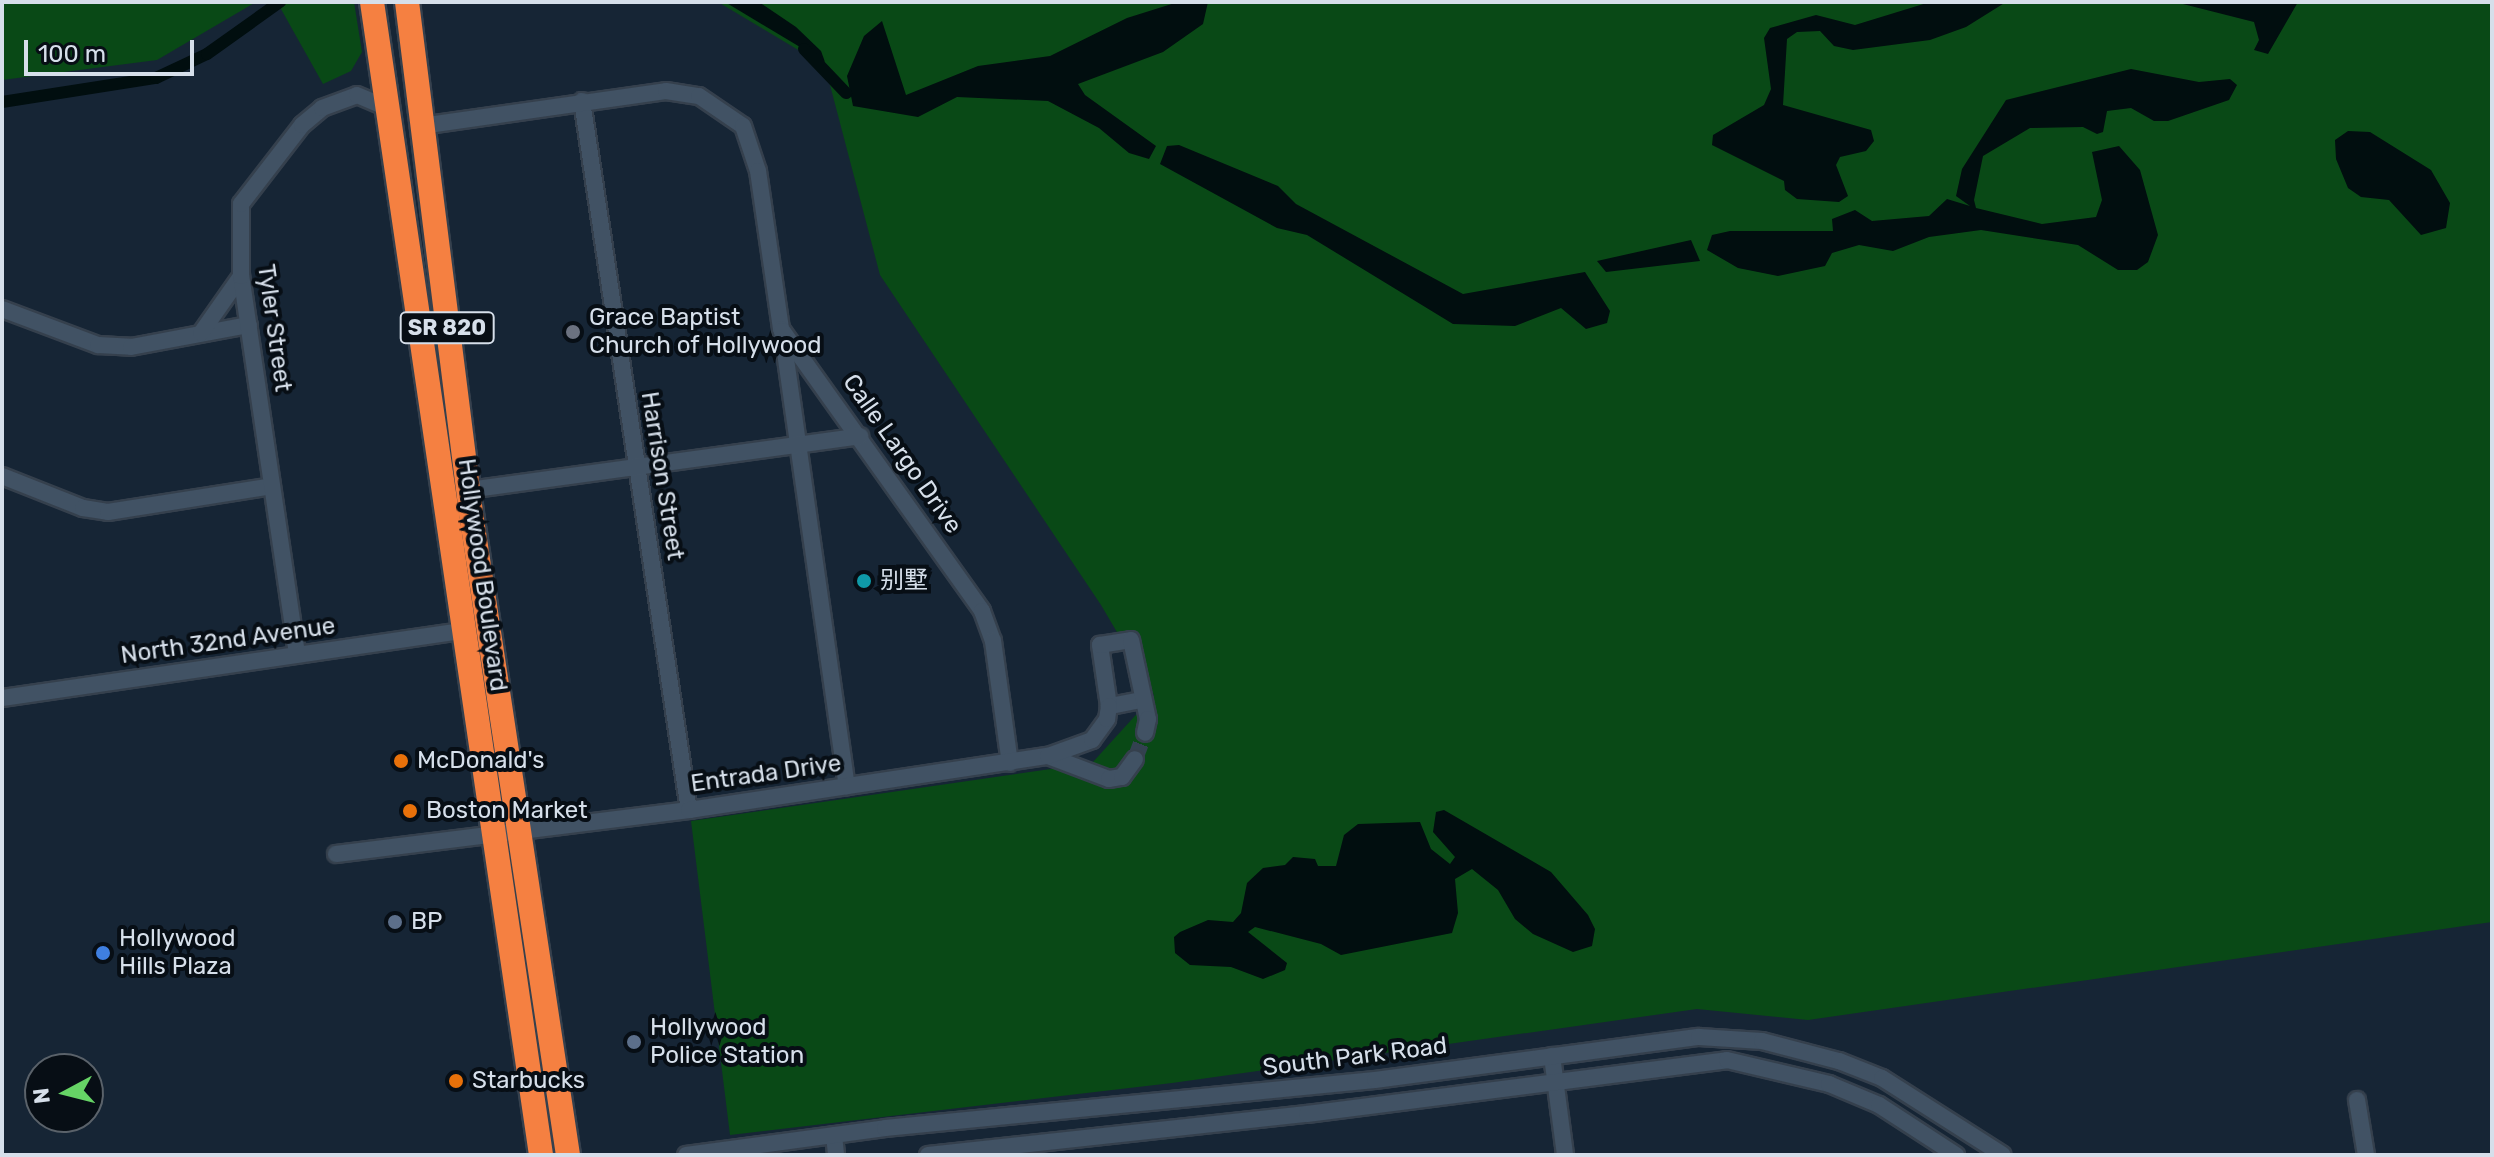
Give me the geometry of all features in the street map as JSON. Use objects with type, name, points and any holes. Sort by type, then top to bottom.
[{"type":"highway","name":"Hollywood Boulevard","points":[[372,2],[490,834],[541,1155]]},
{"type":"highway","points":[[387,2],[397,59],[416,89]]},
{"type":"highway","name":"Hollywood Boulevard","points":[[407,2],[468,490],[516,830],[568,1155]]},
{"type":"highway","points":[[436,448],[454,478],[468,490]]},
{"type":"highway","points":[[446,524],[466,538],[482,590]]},
{"type":"street","name":"Calle Largo Drive","points":[[421,126],[666,91],[699,96],[743,126],[758,171],[781,329],[982,611],[993,641],[1010,763]]},
{"type":"street","name":"Tyler Street","points":[[297,654],[241,276],[241,204],[302,125],[341,98],[369,96],[387,108]]},
{"type":"street","name":"Harrison Street","points":[[582,101],[689,810]]},
{"type":"street","points":[[201,333],[241,276]]},
{"type":"street","points":[[2,309],[98,345],[131,347],[249,325]]},
{"type":"street","points":[[781,329],[847,786]]},
{"type":"street","points":[[468,490],[860,436]]},
{"type":"street","points":[[2,476],[83,508],[108,512],[272,486]]},
{"type":"street","name":"North 32nd Avenue","points":[[2,698],[461,631]]},
{"type":"street","points":[[1088,772],[1085,746],[1100,731],[1109,706],[1100,645],[1131,640],[1141,700],[1148,719],[1145,733]]},
{"type":"street","points":[[1109,706],[1141,700]]},
{"type":"street","name":"Entrada Drive","points":[[336,854],[689,810],[1010,763],[1085,746]]},
{"type":"street","points":[[1048,756],[1088,772],[1122,777],[1135,759]]},
{"type":"street","name":"South Park Road","points":[[686,1155],[834,1135],[1120,1109],[1699,1037],[1805,1050],[1882,1078],[2003,1155]]},
{"type":"street","points":[[1552,1056],[1565,1155]]},
{"type":"street","name":"South Park Road","points":[[928,1155],[1555,1082],[1701,1061],[1760,1066],[1829,1084],[1879,1105],[1956,1155]]},
{"type":"street","points":[[2357,1100],[2366,1155]]},
{"type":"street","points":[[834,1135],[836,1155]]},
{"type":"green space","points":[[2,2],[256,2],[157,60],[2,80]]},
{"type":"green space","points":[[277,2],[354,2],[362,52],[351,71],[323,84]]},
{"type":"green space","points":[[718,2],[2492,2],[2492,922],[1808,1020],[1697,1009],[1172,1083],[730,1135],[691,821],[1092,763],[1154,695],[1101,605],[880,275],[825,66]]},
{"type":"shaded area","points":[[725,2],[759,2],[796,27],[821,51],[825,62]]},
{"type":"shaded area","points":[[1178,2],[1208,2],[1203,24],[1163,52],[1078,84],[1085,95],[1156,146],[1149,159],[1129,153],[1099,128],[1048,101],[957,97],[918,117],[853,106],[847,76],[864,36],[882,21],[906,95],[978,66],[1050,56],[1127,18]]},
{"type":"shaded area","points":[[1930,2],[2006,2],[1966,27],[1930,40],[1853,50],[1834,46],[1820,31],[1797,32],[1787,39],[1783,105],[1871,130],[1874,141],[1866,151],[1840,157],[1836,165],[1848,196],[1839,202],[1797,199],[1785,190],[1784,181],[1712,145],[1713,135],[1764,105],[1771,89],[1764,38],[1770,28],[1816,15],[1855,25]]},
{"type":"shaded area","points":[[2175,2],[2298,2],[2268,54],[2254,50],[2259,40],[2254,22]]},
{"type":"shaded area","points":[[2131,69],[2199,82],[2230,79],[2237,85],[2229,100],[2168,121],[2154,121],[2131,108],[2107,111],[2103,132],[2097,134],[2083,127],[2030,128],[1983,156],[1974,200],[1976,208],[2042,224],[2096,217],[2102,200],[2092,152],[2119,146],[2140,170],[2158,235],[2148,262],[2137,270],[2118,270],[2078,245],[1981,230],[1929,237],[1893,251],[1859,245],[1832,253],[1825,266],[1778,276],[1738,268],[1707,250],[1712,235],[1730,231],[1833,231],[1832,219],[1855,210],[1872,221],[1929,216],[1947,199],[1970,206],[1956,196],[1962,169],[2006,100]]},
{"type":"shaded area","points":[[2348,131],[2370,132],[2431,170],[2450,203],[2446,228],[2421,235],[2389,200],[2361,197],[2348,188],[2336,159],[2335,140]]},
{"type":"shaded area","points":[[1179,145],[1278,186],[1296,204],[1463,294],[1585,272],[1610,311],[1607,323],[1586,329],[1561,308],[1515,326],[1453,324],[1307,235],[1277,228],[1160,164],[1167,146]]},
{"type":"shaded area","points":[[1691,240],[1700,261],[1606,272],[1597,261]]},
{"type":"shaded area","points":[[1444,810],[1551,872],[1588,915],[1595,929],[1592,946],[1573,952],[1533,934],[1515,919],[1498,890],[1472,869],[1455,879],[1458,913],[1452,933],[1341,955],[1321,944],[1255,927],[1248,932],[1287,963],[1285,970],[1263,979],[1231,967],[1190,965],[1175,953],[1174,937],[1180,932],[1208,920],[1233,922],[1241,913],[1247,883],[1263,868],[1285,865],[1293,857],[1315,859],[1318,866],[1336,866],[1344,835],[1358,824],[1420,822],[1431,849],[1450,864],[1455,857],[1433,832],[1436,812]]},
{"type":"waterway","points":[[2,102],[156,78],[207,54],[280,2]]},
{"type":"waterway","points":[[804,49],[846,93]]},
{"type":"tunnel","points":[[1135,759],[1145,733]]},
{"type":"place","name":"Grace Baptist Church of Hollywood","points":[[573,332]]},
{"type":"place","name":"别墅","points":[[864,581]]},
{"type":"place","name":"McDonald's","points":[[401,761]]},
{"type":"place","name":"Boston Market","points":[[410,811]]},
{"type":"place","name":"BP","points":[[395,922]]},
{"type":"place","name":"Hollywood Hills Plaza","points":[[103,953]]},
{"type":"place","name":"Hollywood Police Station","points":[[634,1042]]},
{"type":"place","name":"Starbucks","points":[[456,1081]]}]
